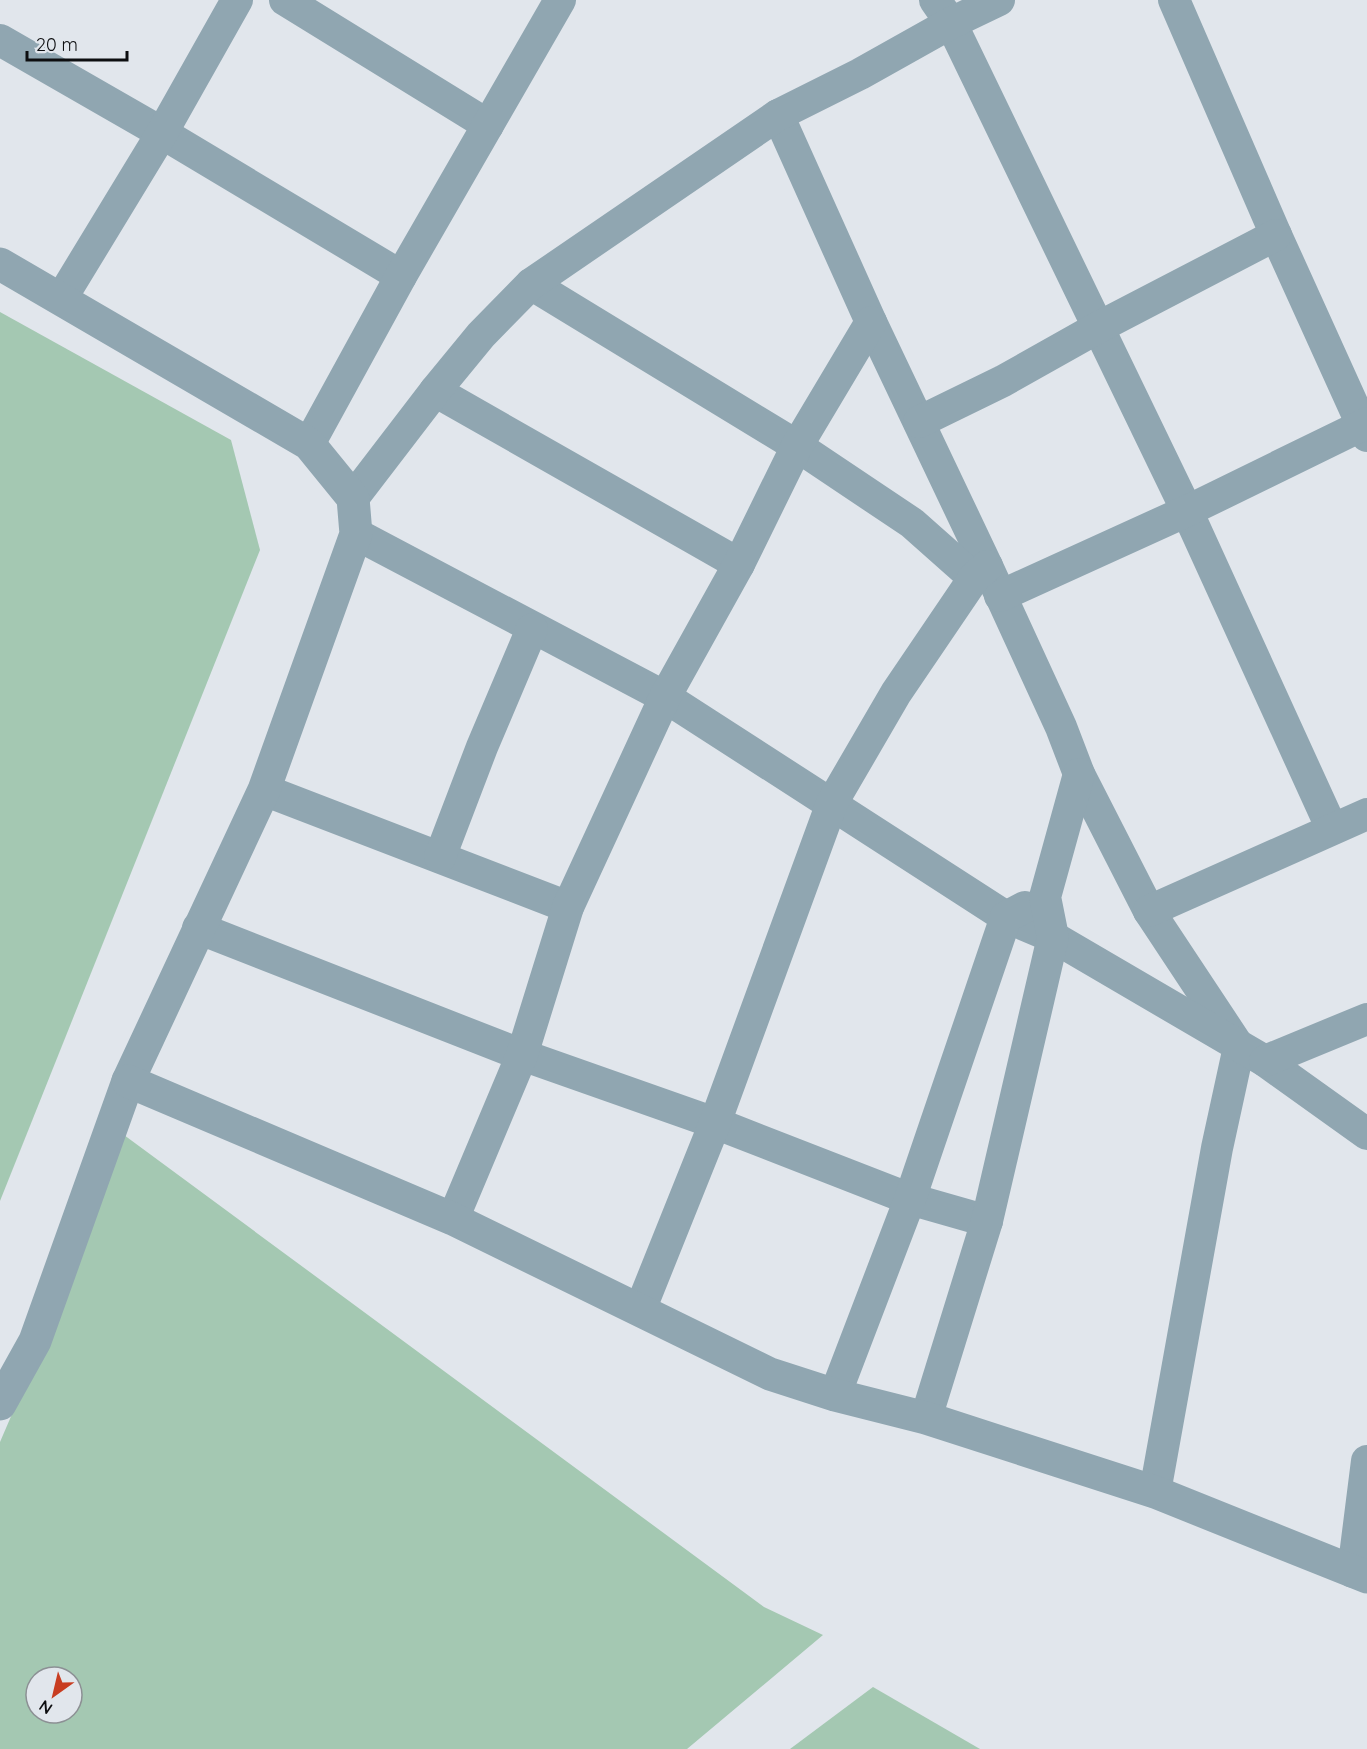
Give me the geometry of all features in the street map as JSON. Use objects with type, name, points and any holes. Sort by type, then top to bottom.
[{"type":"street","points":[[61,299],[162,133],[237,0]]},
{"type":"street","points":[[285,0],[488,125]]},
{"type":"street","points":[[309,444],[401,276],[560,0]]},
{"type":"street","points":[[352,498],[481,335],[531,284],[777,116],[860,74],[943,11],[999,0]]},
{"type":"street","points":[[1000,596],[1366,429],[1276,235],[1174,0]]},
{"type":"street","points":[[943,11],[1187,511],[1332,829]]},
{"type":"street","points":[[0,40],[162,133],[401,276]]},
{"type":"street","points":[[777,116],[919,422],[981,572],[1000,596],[1061,727],[1079,774],[1149,911],[1252,1054]]},
{"type":"street","points":[[919,422],[1003,381],[1099,327],[1276,235]]},
{"type":"street","points":[[0,264],[309,444],[352,498],[356,534],[264,790],[128,1081],[35,1341],[0,1404]]},
{"type":"street","points":[[531,284],[797,446],[981,572]]},
{"type":"street","points":[[453,1219],[522,1055],[568,907],[664,697],[739,564],[797,446],[871,322]]},
{"type":"street","points":[[435,391],[739,564]]},
{"type":"street","points":[[356,534],[664,697],[1006,916],[1053,937],[1252,1054],[1367,1134]]},
{"type":"street","points":[[640,1311],[715,1123],[832,803],[896,693],[981,572]]},
{"type":"street","points":[[440,857],[482,747],[532,629]]},
{"type":"street","points":[[926,1418],[987,1221],[1053,937],[1045,897],[1079,774]]},
{"type":"street","points":[[264,790],[568,907]]},
{"type":"street","points":[[1149,911],[1367,814]]},
{"type":"street","points":[[835,1395],[910,1198],[1006,916],[1045,897]]},
{"type":"street","points":[[198,928],[522,1055],[715,1123],[910,1198],[987,1221]]},
{"type":"street","points":[[1252,1054],[1367,1019]]},
{"type":"street","points":[[1155,1492],[1217,1148],[1252,1054]]},
{"type":"street","points":[[128,1081],[453,1219],[770,1374],[835,1395],[926,1418],[1155,1492],[1360,1575],[1367,1461]]},
{"type":"green space","points":[[0,312],[231,440],[260,550],[0,1201]]},
{"type":"green space","points":[[105,1121],[764,1607],[823,1635],[687,1749],[0,1749],[0,1442],[37,1356]]},
{"type":"green space","points":[[873,1687],[980,1749],[790,1749]]}]
